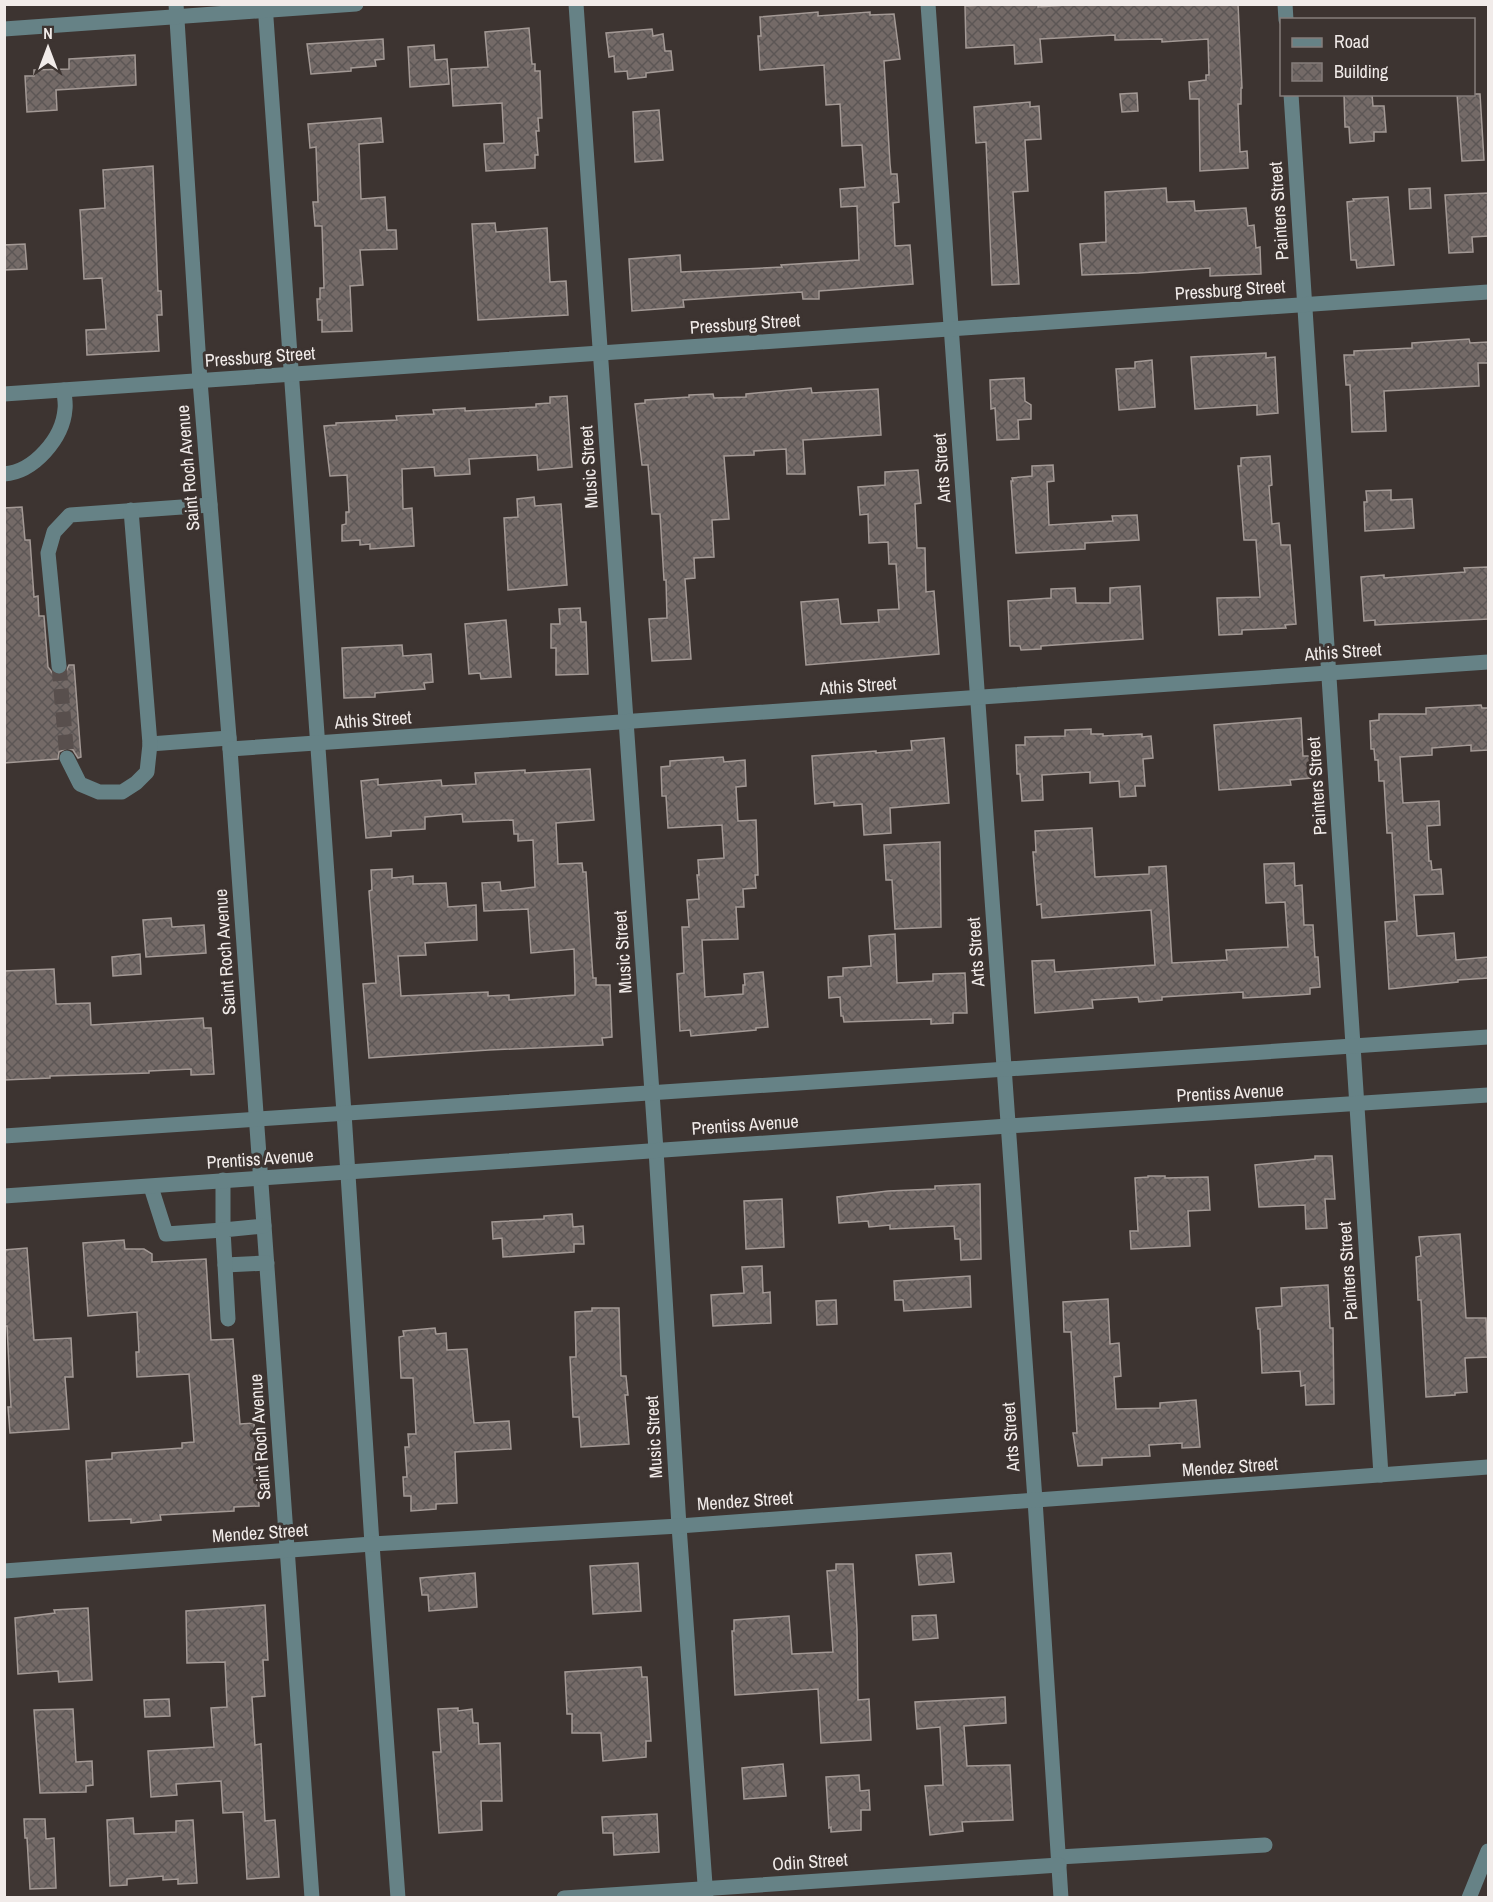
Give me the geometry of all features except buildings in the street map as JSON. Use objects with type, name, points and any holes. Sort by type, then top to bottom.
[{"type":"street","points":[[4,29],[176,11],[356,4]]},
{"type":"street","name":"Music Street","points":[[576,4],[706,1893]]},
{"type":"street","name":"Arts Street","points":[[928,4],[1035,1500],[1061,1898]]},
{"type":"street","points":[[266,8],[398,1898]]},
{"type":"street","name":"Saint Roch Avenue","points":[[176,11],[200,381],[230,744],[312,1898]]},
{"type":"street","name":"Painters Street","points":[[1291,96],[1381,1475]]},
{"type":"street","name":"Pressburg Street","points":[[4,394],[1488,292]]},
{"type":"street","points":[[4,474],[12,473],[39,459],[55,440],[65,410],[64,390]]},
{"type":"street","points":[[59,666],[48,553],[54,532],[70,515],[210,505]]},
{"type":"street","points":[[67,758],[80,784],[99,792],[122,792],[147,772],[150,744],[131,510]]},
{"type":"street","name":"Athis Street","points":[[150,744],[317,743],[1488,662]]},
{"type":"street","points":[[4,1136],[1488,1036]]},
{"type":"street","name":"Prentiss Avenue","points":[[4,1196],[1488,1095]]},
{"type":"street","points":[[223,1180],[228,1319]]},
{"type":"street","points":[[151,1187],[166,1234],[264,1226]]},
{"type":"street","points":[[225,1265],[267,1263]]},
{"type":"street","name":"Mendez Street","points":[[4,1571],[372,1544],[679,1526],[1488,1467]]},
{"type":"street","name":"Odin Street","points":[[564,1898],[706,1893],[1265,1845]]},
{"type":"street","points":[[1469,1898],[1488,1851]]},
{"type":"tunnel","points":[[59,666],[67,758]]}]
